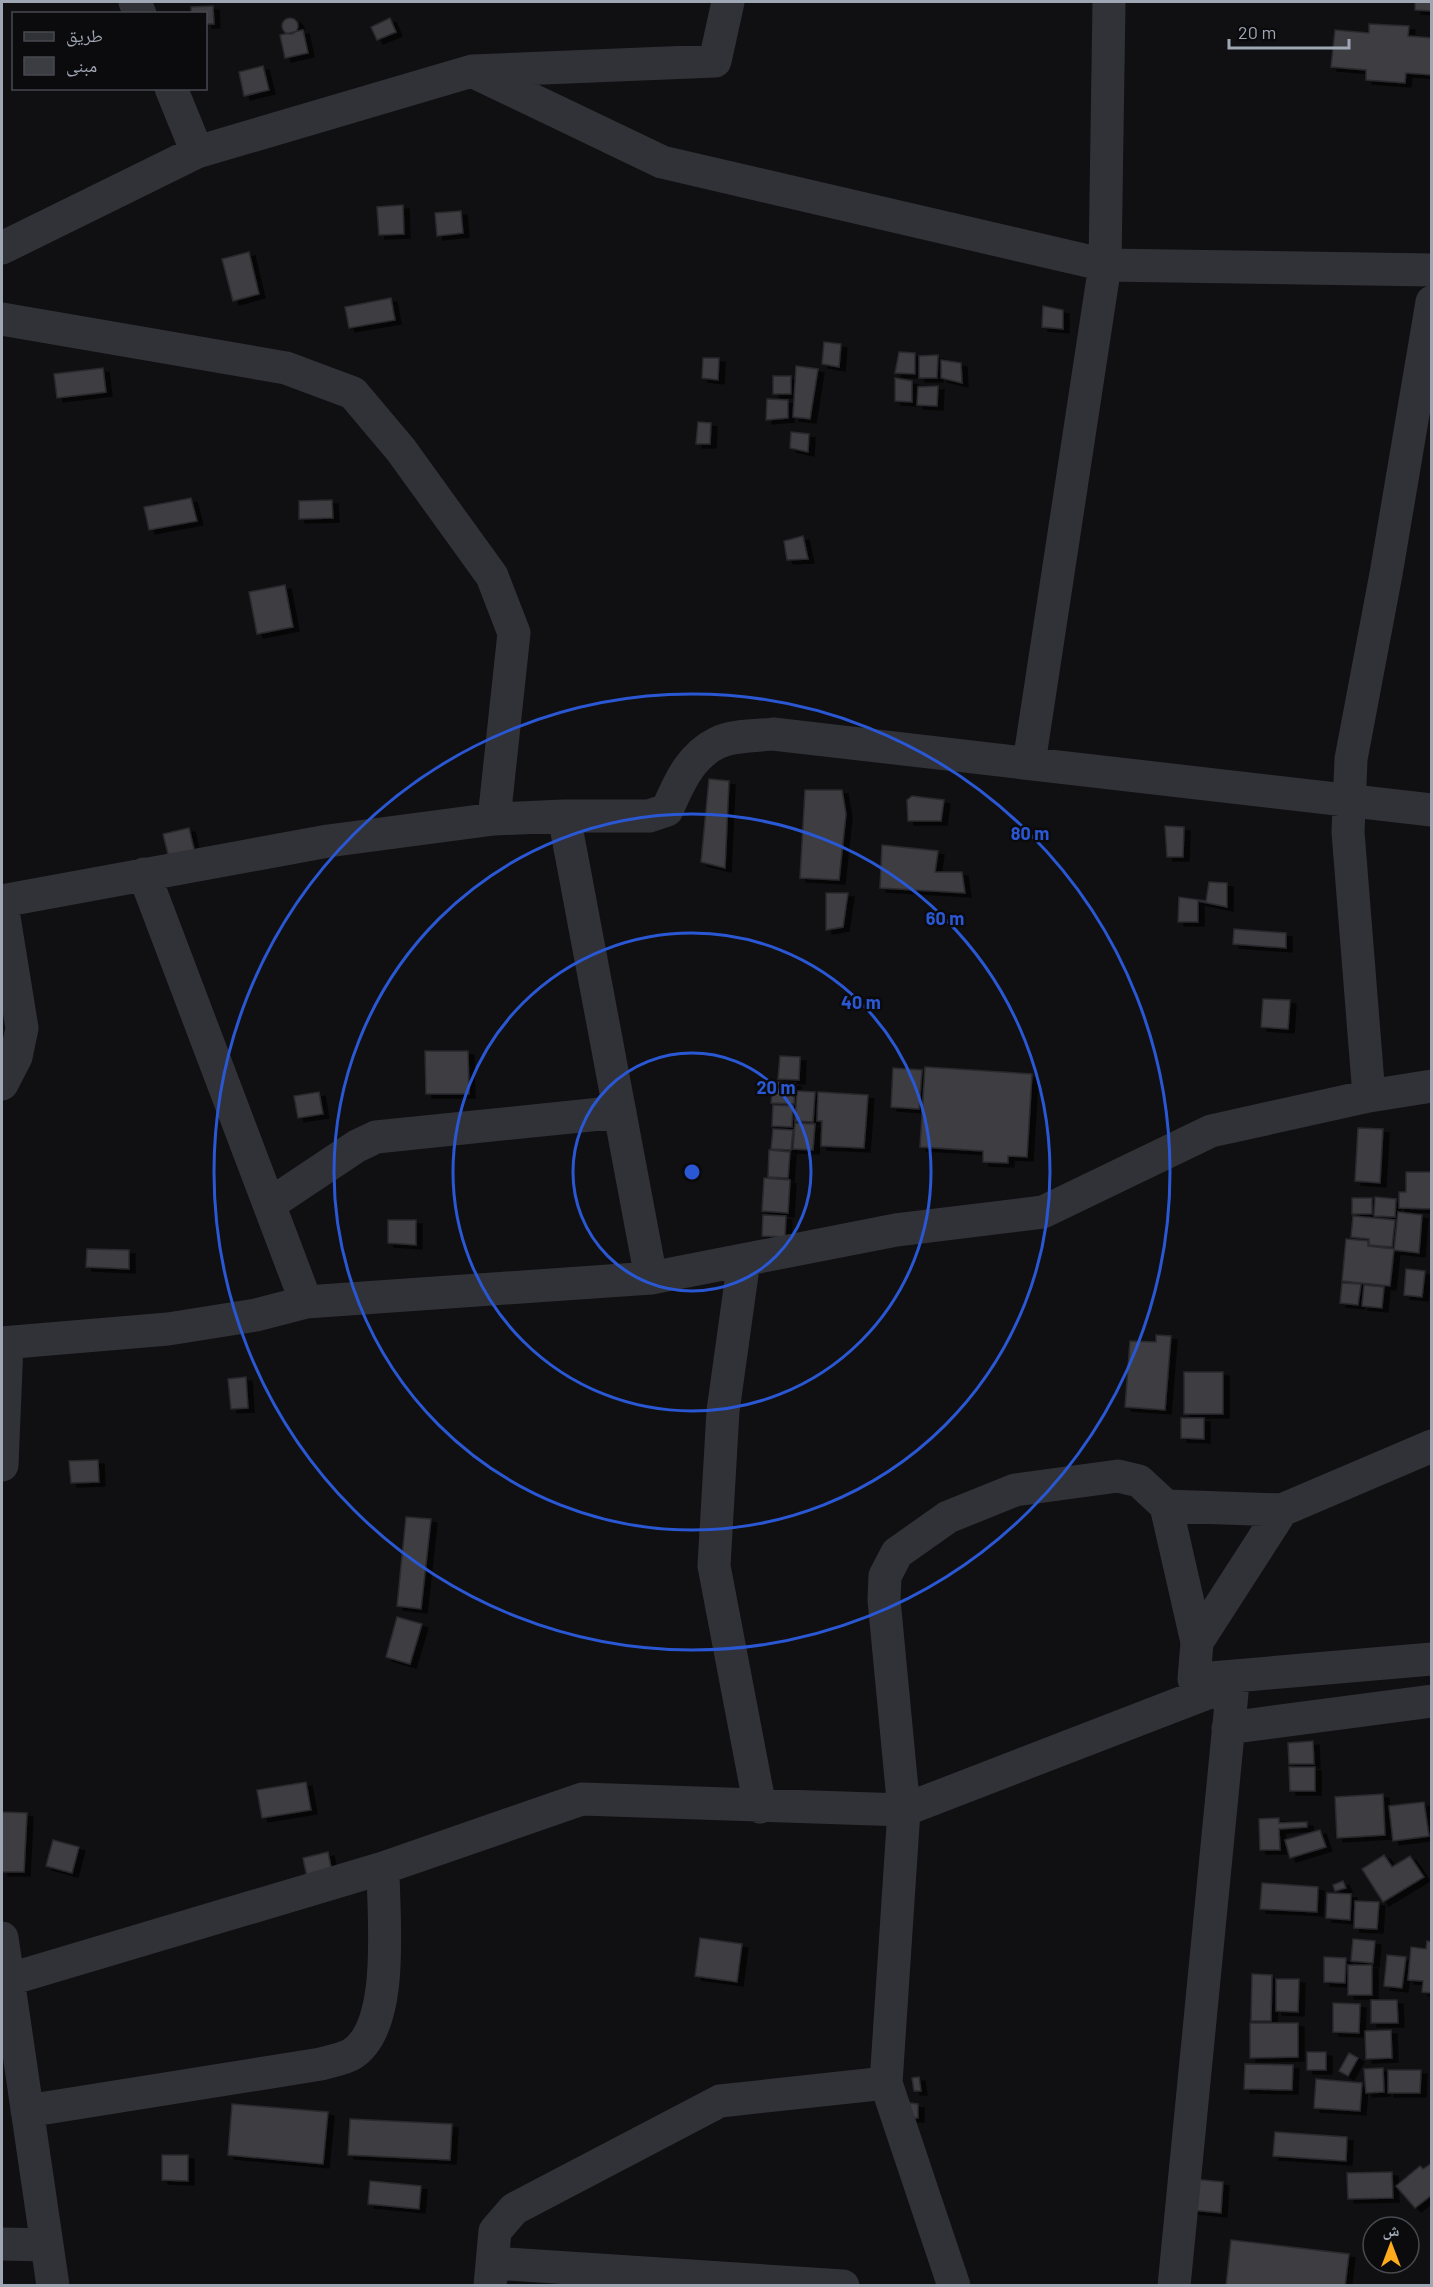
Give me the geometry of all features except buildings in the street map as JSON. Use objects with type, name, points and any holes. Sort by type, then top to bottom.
[{"type":"street","points":[[2,248],[197,152],[472,71],[715,61],[728,2]]},
{"type":"street","points":[[1029,763],[1105,265],[1109,2]]},
{"type":"street","points":[[472,71],[662,162],[1105,265],[1431,270]]},
{"type":"street","points":[[172,90],[197,152]]},
{"type":"street","points":[[1369,1096],[1348,832],[1351,759],[1386,574],[1431,302]]},
{"type":"street","points":[[2,319],[286,368],[353,393],[401,450],[492,576],[514,633],[494,819]]},
{"type":"street","points":[[2,1084],[16,1057],[22,1028],[2,903],[144,874],[328,841],[494,819],[649,816],[667,810],[680,780],[695,759],[718,742],[773,734],[1431,810]]},
{"type":"street","points":[[564,816],[651,1278]]},
{"type":"street","points":[[144,874],[306,1302]]},
{"type":"street","points":[[2,1465],[4,1343],[168,1329],[256,1315],[306,1302],[651,1278],[896,1230],[1043,1212],[1211,1131],[1369,1096],[1431,1086]]},
{"type":"street","points":[[270,1204],[357,1146],[376,1137],[620,1112]]},
{"type":"street","points":[[744,1260],[723,1410],[714,1566],[760,1807]]},
{"type":"street","points":[[1166,1506],[1282,1510],[1431,1446]]},
{"type":"street","points":[[954,2286],[886,2083],[904,1810],[884,1600],[885,1576],[897,1553],[948,1518],[1015,1490],[1118,1476],[1139,1481],[1166,1506],[1197,1642],[1194,1679]]},
{"type":"street","points":[[1197,1642],[1282,1510]]},
{"type":"street","points":[[1194,1679],[1431,1659]]},
{"type":"street","points":[[1194,1679],[1233,1683]]},
{"type":"street","points":[[7,1980],[383,1868],[582,1800],[904,1810],[1233,1683]]},
{"type":"street","points":[[1174,2286],[1233,1683]]},
{"type":"street","points":[[1228,1728],[1431,1701]]},
{"type":"street","points":[[17,2093],[321,2064],[352,2054],[373,2032],[383,1995],[383,1868]]},
{"type":"street","points":[[2,1938],[17,2093],[53,2286]]},
{"type":"street","points":[[843,2286],[492,2274],[495,2231],[514,2209],[720,2101],[886,2083]]},
{"type":"street","points":[[2,2244],[47,2245]]}]
